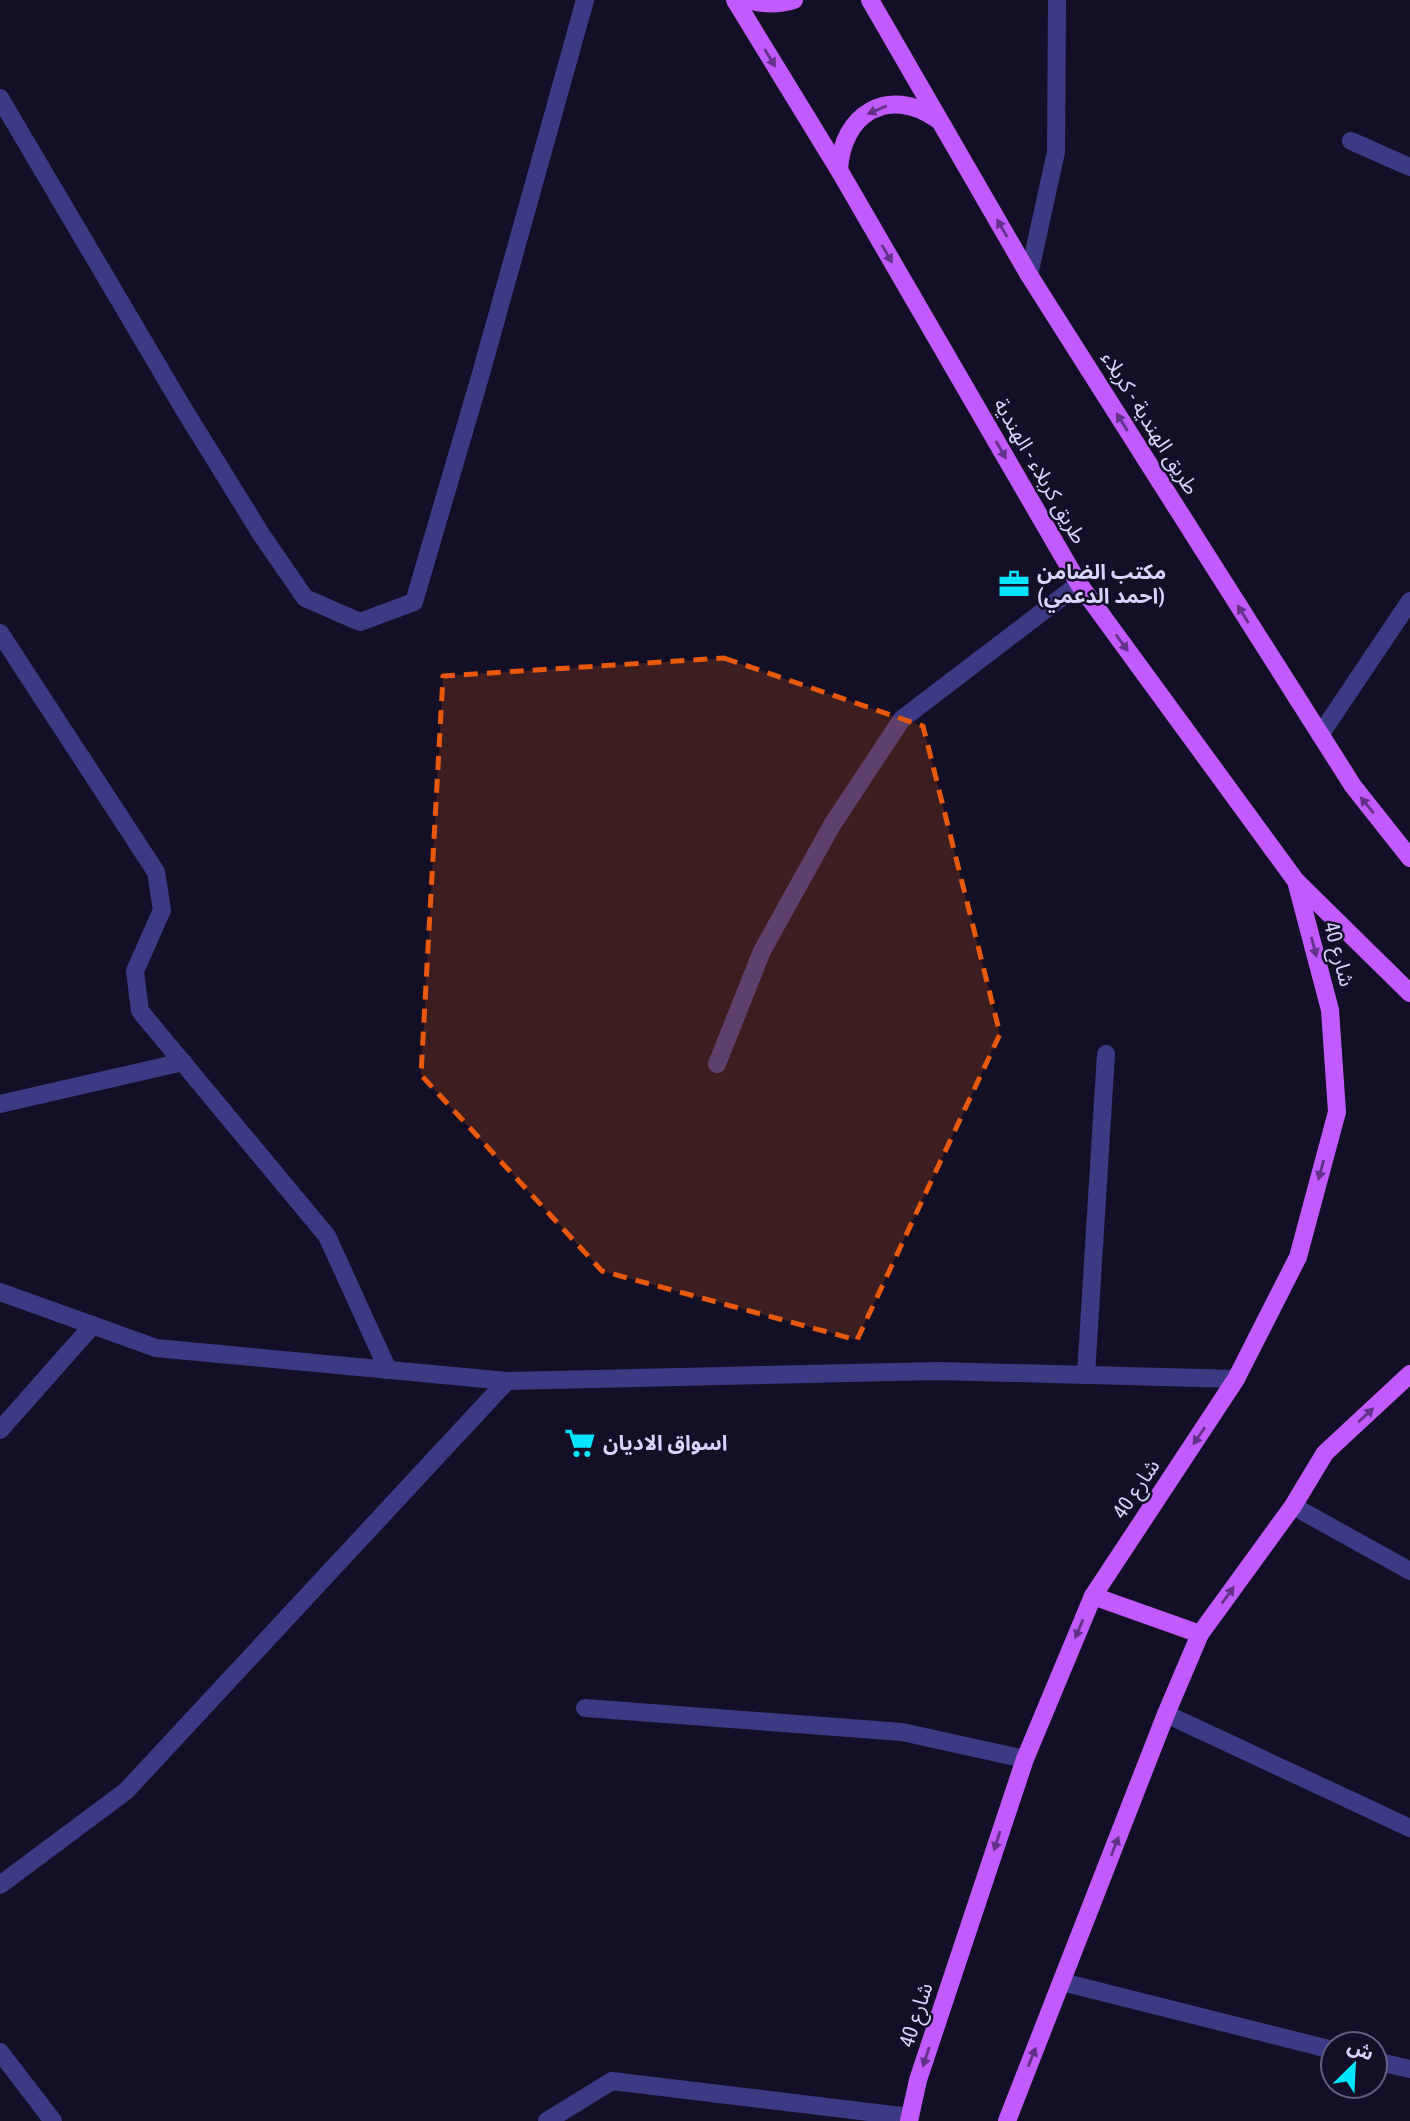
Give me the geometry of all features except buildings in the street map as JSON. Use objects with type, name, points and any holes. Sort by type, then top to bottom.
[{"type":"main road","name":"طريق كربلاء - الهندية","points":[[735,0],[839,170],[1079,584],[1296,881],[1410,993]]},
{"type":"main road","points":[[748,0],[761,4],[781,4],[794,0]]},
{"type":"main road","name":"طريق الهندية - كربلاء","points":[[870,0],[1029,275],[1353,786],[1410,858]]},
{"type":"main road","points":[[839,170],[840,152],[846,135],[857,121],[872,110],[889,105],[907,105],[925,110],[940,121]]},
{"type":"main road","name":"شارع 40","points":[[909,2119],[918,2080],[1025,1759],[1093,1595],[1236,1379],[1298,1257],[1337,1112],[1331,1010],[1296,881]]},
{"type":"main road","points":[[1007,2121],[1200,1633],[1293,1506],[1325,1453],[1410,1374]]},
{"type":"main road","points":[[1093,1595],[1200,1633]]},
{"type":"street","points":[[0,98],[183,408],[261,534],[305,598],[360,622],[414,602],[585,0]]},
{"type":"street","points":[[1029,275],[1056,152],[1058,0]]},
{"type":"street","points":[[1351,141],[1410,167]]},
{"type":"street","points":[[717,1064],[762,951],[832,825],[902,719],[1079,584]]},
{"type":"street","points":[[1320,735],[1410,601]]},
{"type":"street","points":[[0,633],[156,872],[163,910],[135,971],[140,1011],[327,1236],[388,1370]]},
{"type":"street","points":[[1086,1375],[1106,1054]]},
{"type":"street","points":[[0,1104],[183,1062]]},
{"type":"street","points":[[0,1292],[156,1348],[507,1381],[938,1371],[1236,1379]]},
{"type":"street","points":[[0,1430],[93,1325]]},
{"type":"street","points":[[0,1885],[126,1791],[507,1381]]},
{"type":"street","points":[[1293,1506],[1410,1571]]},
{"type":"street","points":[[585,1708],[902,1732],[1025,1759]]},
{"type":"street","points":[[1166,1714],[1410,1828]]},
{"type":"street","points":[[1062,1982],[1319,2046]]},
{"type":"street","points":[[0,2052],[53,2121]]},
{"type":"street","points":[[1389,2064],[1410,2069]]},
{"type":"street","points":[[547,2121],[612,2081],[909,2119]]},
{"type":"highlighted area","points":[[724,658],[923,726],[1000,1034],[857,1340],[602,1271],[421,1075],[443,676]]},
{"type":"place","name":"مكتب الضامن (احمد الدعمي)","points":[[1014,584]]},
{"type":"place","name":"اسواق الاديان","points":[[580,1443]]}]
